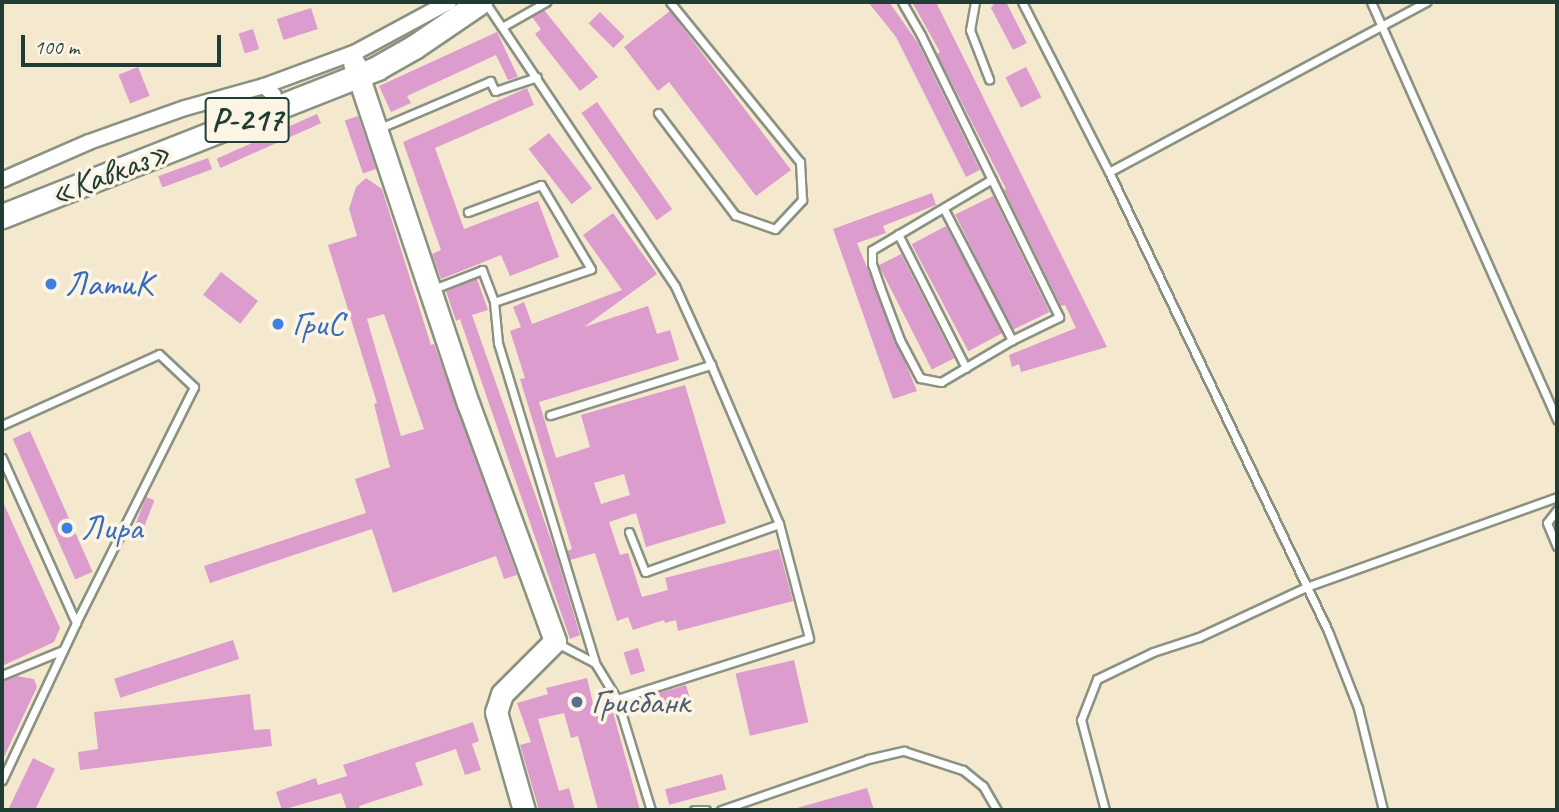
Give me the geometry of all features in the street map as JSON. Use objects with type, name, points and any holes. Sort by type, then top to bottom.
[{"type":"main road","name":"«Кавказ»","points":[[2,203],[269,91],[356,70],[418,32],[460,2]]},
{"type":"main road","name":"«Кавказ»","points":[[2,216],[414,47],[482,2]]},
{"type":"street","points":[[2,180],[89,142],[186,108],[269,91],[356,52],[449,2]]},
{"type":"street","points":[[356,70],[430,290],[555,641],[502,694],[496,712],[524,810]]},
{"type":"lane","points":[[482,2],[537,77],[675,286],[779,524],[810,638],[617,699]]},
{"type":"lane","points":[[502,27],[546,2]]},
{"type":"lane","points":[[658,113],[736,215],[775,229],[802,200],[800,162],[670,2]]},
{"type":"lane","points":[[902,2],[992,179],[1059,317],[1012,340],[941,382],[920,378],[900,340],[872,264],[872,250],[992,179]]},
{"type":"lane","points":[[975,2],[970,30],[989,79]]},
{"type":"lane","points":[[1021,2],[1109,172],[1328,631],[1358,708],[1383,810]]},
{"type":"lane","points":[[1371,2],[1557,419]]},
{"type":"lane","points":[[1109,172],[1382,23],[1426,2]]},
{"type":"lane","points":[[376,130],[490,81],[495,91],[537,77]]},
{"type":"lane","points":[[468,212],[541,185],[591,269],[494,302]]},
{"type":"lane","points":[[944,209],[1012,340]]},
{"type":"lane","points":[[898,234],[966,368]]},
{"type":"lane","points":[[430,290],[482,270],[494,302],[498,343],[595,663],[617,699],[651,810]]},
{"type":"lane","points":[[2,425],[159,354],[194,387],[63,649],[2,780]]},
{"type":"lane","points":[[550,415],[711,365]]},
{"type":"lane","points":[[2,458],[76,623]]},
{"type":"lane","points":[[1105,810],[1081,720],[1097,679],[1153,652],[1199,637],[1306,587],[1557,497]]},
{"type":"lane","points":[[1557,510],[1547,523],[1557,547]]},
{"type":"lane","points":[[629,532],[645,572],[779,524]]},
{"type":"lane","points":[[555,641],[595,663]]},
{"type":"lane","points":[[2,675],[63,649]]},
{"type":"lane","points":[[721,810],[867,760],[904,751],[963,771],[983,786],[997,810]]},
{"type":"lane","points":[[694,810],[706,810]]},
{"type":"building","points":[[868,2],[889,2],[918,43],[980,170],[966,177],[896,37]]},
{"type":"building","points":[[912,2],[936,2],[1107,347],[1021,372],[1019,364],[1012,367],[1009,355],[1076,328],[1065,305],[1061,306],[1004,190],[1006,189],[937,54],[940,52]]},
{"type":"building","points":[[995,2],[1006,2],[1027,43],[1013,50],[991,8]]},
{"type":"building","points":[[311,8],[318,29],[284,40],[277,19]]},
{"type":"building","points":[[544,10],[598,77],[580,91],[535,34],[541,29],[532,17]]},
{"type":"building","points":[[670,11],[791,170],[756,196],[669,82],[658,91],[624,47]]},
{"type":"building","points":[[600,12],[625,37],[613,48],[589,23]]},
{"type":"building","points":[[253,29],[259,49],[245,53],[239,33]]},
{"type":"building","points":[[497,32],[518,77],[508,80],[496,55],[407,96],[411,103],[391,112],[379,86]]},
{"type":"building","points":[[138,67],[150,96],[130,104],[119,75]]},
{"type":"building","points":[[1026,67],[1041,97],[1021,108],[1006,77]]},
{"type":"building","points":[[527,88],[534,105],[435,148],[464,229],[538,201],[559,257],[510,276],[501,255],[441,279],[432,254],[441,250],[403,142]]},
{"type":"building","points":[[597,102],[672,209],[657,220],[581,113]]},
{"type":"building","points":[[317,114],[321,123],[221,168],[217,159]]},
{"type":"building","points":[[358,116],[376,169],[363,174],[345,121]]},
{"type":"building","points":[[549,133],[592,188],[572,204],[529,149]]},
{"type":"building","points":[[208,158],[212,169],[162,187],[158,176]]},
{"type":"building","points":[[366,178],[382,189],[431,345],[434,344],[517,575],[504,579],[496,556],[393,593],[372,529],[210,583],[204,566],[366,513],[355,479],[390,467],[374,404],[377,403],[328,245],[357,236],[349,209],[356,187]],"holes":[[[384,314],[424,429],[401,436],[367,319]]]},
{"type":"building","points":[[932,193],[936,205],[883,226],[886,233],[857,243],[917,391],[893,399],[833,229]]},
{"type":"building","points":[[993,196],[1050,312],[1012,330],[955,214]]},
{"type":"building","points":[[613,213],[657,274],[584,327],[648,306],[657,334],[670,330],[679,360],[539,402],[556,458],[590,447],[581,415],[685,385],[726,523],[646,547],[636,513],[609,522],[620,555],[628,553],[642,597],[668,590],[665,578],[779,549],[793,601],[678,631],[676,620],[665,623],[664,620],[633,630],[628,617],[617,621],[595,553],[570,560],[567,551],[572,549],[520,379],[525,378],[510,331],[521,327],[513,307],[524,302],[532,324],[622,290],[583,235]],"holes":[[[624,474],[630,495],[601,504],[594,483]]]},
{"type":"building","points":[[946,226],[1003,333],[968,351],[912,244]]},
{"type":"building","points":[[901,254],[954,358],[932,370],[879,265]]},
{"type":"building","points":[[221,272],[258,301],[240,324],[203,295]]},
{"type":"building","points":[[477,279],[488,310],[472,315],[556,554],[580,635],[570,639],[460,319],[456,321],[446,291]]},
{"type":"building","points":[[30,431],[93,572],[75,579],[13,439]]},
{"type":"building","points":[[146,497],[154,500],[143,529],[135,526]]},
{"type":"building","points":[[2,500],[60,628],[54,642],[2,666]]},
{"type":"building","points":[[233,640],[239,659],[120,698],[114,679]]},
{"type":"building","points":[[638,648],[645,671],[631,675],[624,652]]},
{"type":"building","points":[[794,660],[808,722],[750,736],[736,673]]},
{"type":"building","points":[[16,676],[34,679],[37,687],[2,761],[2,681]]},
{"type":"building","points":[[587,678],[596,716],[613,712],[640,810],[598,810],[578,736],[571,738],[564,713],[538,719],[559,791],[569,788],[575,810],[539,810],[520,745],[531,742],[517,703],[548,694],[546,688]]},
{"type":"building","points":[[686,685],[690,699],[663,707],[659,693]]},
{"type":"building","points":[[250,694],[254,730],[270,729],[272,746],[80,770],[78,752],[98,749],[94,712]]},
{"type":"building","points":[[473,722],[479,741],[472,744],[481,770],[465,775],[456,749],[415,763],[423,785],[359,806],[360,810],[347,810],[341,793],[282,810],[276,792],[316,778],[318,785],[347,776],[343,765]]},
{"type":"building","points":[[33,758],[55,769],[35,810],[8,810]]},
{"type":"building","points":[[722,774],[726,789],[669,805],[665,789]]},
{"type":"building","points":[[867,788],[874,810],[797,810],[797,808]]},
{"type":"place","name":"ЛатиК","points":[[51,284]]},
{"type":"place","name":"ГриС","points":[[278,324]]},
{"type":"place","name":"Лира","points":[[67,528]]},
{"type":"place","name":"Грисбанк","points":[[577,702]]}]
